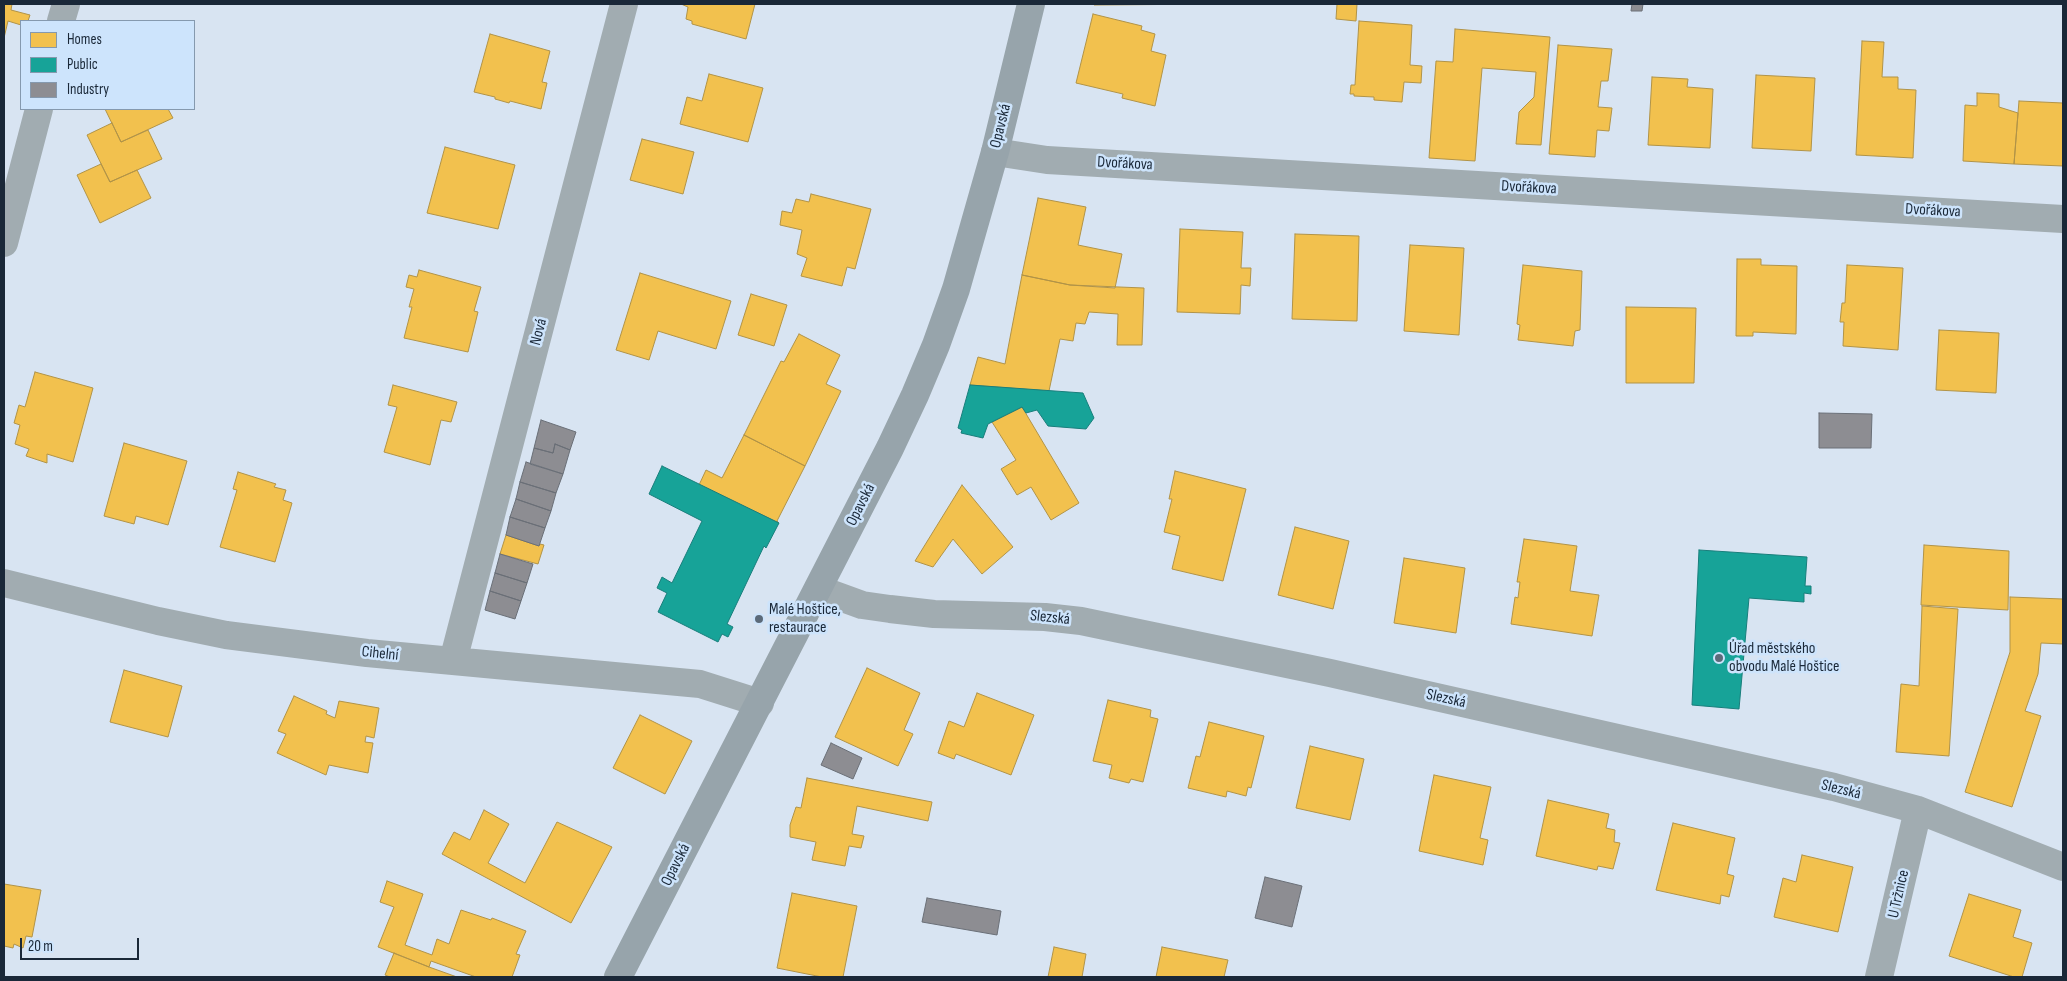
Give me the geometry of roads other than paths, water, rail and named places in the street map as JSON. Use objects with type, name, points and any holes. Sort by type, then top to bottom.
[{"type":"main road","name":"Opavská","points":[[618,977],[890,448],[936,345],[956,289],[995,152],[1031,4]]},
{"type":"street","points":[[62,20],[66,4]]},
{"type":"street","name":"Nová","points":[[452,661],[624,4]]},
{"type":"street","points":[[4,243],[39,110]]},
{"type":"street","name":"Dvořákova","points":[[995,152],[1067,161],[2063,219]]},
{"type":"street","name":"Cihelní","points":[[4,583],[158,622],[226,635],[283,644],[700,684],[760,703]]},
{"type":"street","name":"Slezská","points":[[818,590],[862,604],[890,609],[934,614],[1045,616],[1119,628],[1340,675],[1834,787],[1918,810],[2063,867]]},
{"type":"street","name":"U Tržnice","points":[[1879,977],[1918,810]]},
{"type":"place","name":"Malé Hoštice, restaurace","points":[[759,619]]},
{"type":"place","name":"Úřad městského obvodu Malé Hoštice","points":[[1719,658]]}]
